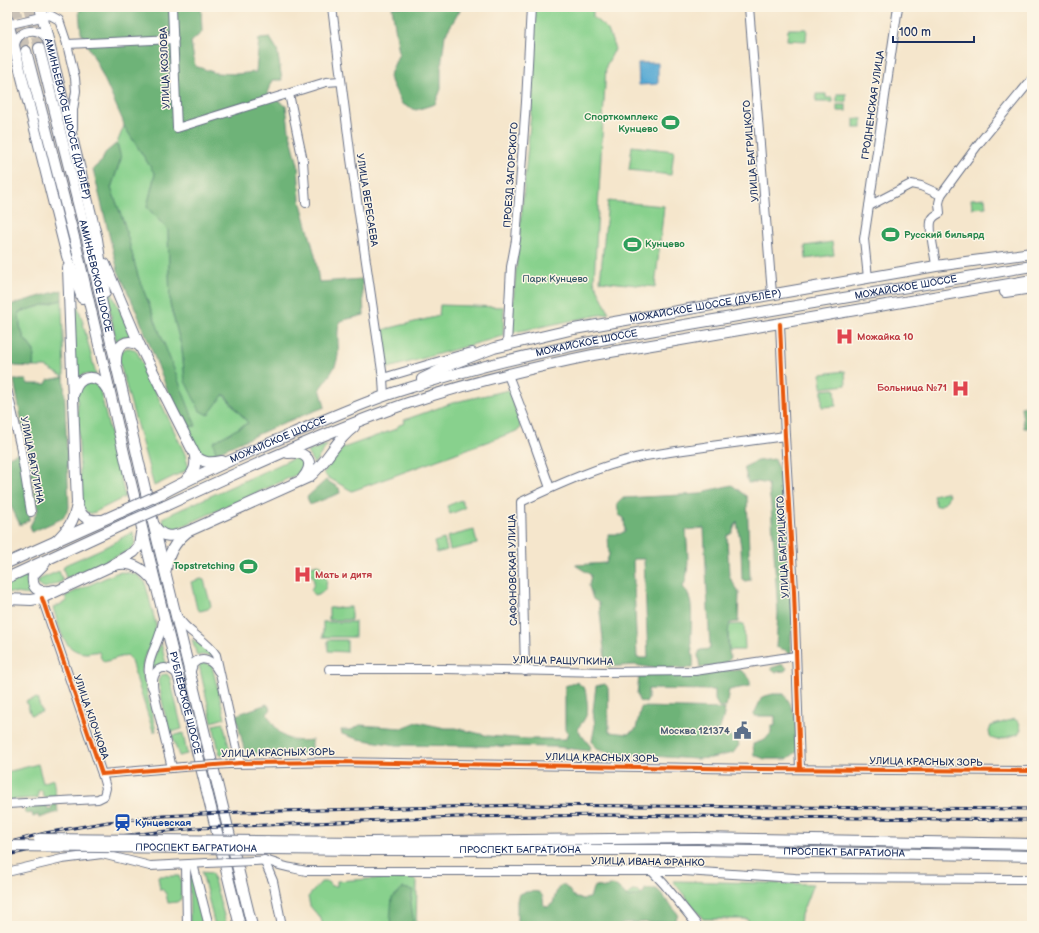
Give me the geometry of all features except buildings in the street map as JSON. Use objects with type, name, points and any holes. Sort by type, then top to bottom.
[{"type":"main road","name":"АМИНЬЕВСКОЕ ШОССЕ (ДУБЛЁР)","points":[[41,12],[97,239],[112,348]]},
{"type":"main road","points":[[8,23],[67,256],[99,349]]},
{"type":"main road","name":"АМИНЬЕВСКОЕ ШОССЕ","points":[[38,48],[87,239],[149,506]]},
{"type":"main road","name":"АМИНЬЕВСКОЕ ШОССЕ","points":[[26,51],[75,241],[130,479]]},
{"type":"main road","points":[[97,239],[113,284],[140,346],[195,456],[196,463],[194,470],[189,478],[182,483]]},
{"type":"main road","name":"МОЖАЙСКОЕ ШОССЕ (ДУБЛЁР)","points":[[494,348],[574,329],[772,294],[936,266],[1032,254]]},
{"type":"main road","points":[[936,282],[1032,254]]},
{"type":"main road","points":[[67,256],[77,504],[79,511],[85,518],[89,520],[104,520]]},
{"type":"main road","name":"МОЖАЙСКОЕ ШОССЕ","points":[[7,563],[288,435],[384,396],[497,362],[588,342],[1032,266]]},
{"type":"main road","name":"МОЖАЙСКОЕ ШОССЕ","points":[[54,556],[280,454],[366,419],[456,388],[551,364],[592,356],[1032,280]]},
{"type":"main road","points":[[937,297],[1032,288]]},
{"type":"main road","points":[[116,364],[117,350],[122,344],[134,342],[140,346]]},
{"type":"main road","points":[[396,392],[452,364],[494,348]]},
{"type":"main road","points":[[73,401],[76,385],[81,380],[86,378],[97,379],[102,382],[109,392]]},
{"type":"main road","points":[[153,524],[161,534],[166,536],[177,535],[300,481],[316,472],[340,439],[352,428],[366,419]]},
{"type":"main road","points":[[280,454],[299,453],[308,458],[309,468],[300,481]]},
{"type":"main road","points":[[195,456],[203,462],[209,463],[233,460]]},
{"type":"main road","name":"РУБЛЁВСКОЕ ШОССЕ","points":[[130,479],[240,926]]},
{"type":"main road","points":[[55,542],[71,523],[77,504]]},
{"type":"main road","name":"РУБЛЁВСКОЕ ШОССЕ","points":[[149,506],[252,926]]},
{"type":"main road","points":[[7,599],[31,600],[42,598],[109,567],[138,548],[141,541],[142,527]]},
{"type":"main road","points":[[166,577],[166,567],[170,553],[177,542],[189,531]]},
{"type":"main road","points":[[7,578],[54,556]]},
{"type":"main road","points":[[54,556],[36,571],[33,575],[32,581],[34,586],[42,592],[58,590]]},
{"type":"main road","points":[[109,567],[123,563],[135,566],[150,576],[157,585]]},
{"type":"main road","name":"ПРОСПЕКТ БАГРАТИОНА","points":[[7,839],[368,842],[697,838],[1032,844]]},
{"type":"main road","name":"ПРОСПЕКТ БАГРАТИОНА","points":[[7,846],[364,850],[697,850],[1032,856]]},
{"type":"street","name":"УЛИЦА КОЗЛОВА","points":[[172,7],[177,128],[289,94]]},
{"type":"street","name":"УЛИЦА ВЕРЕСАЕВА","points":[[332,7],[350,159],[383,378],[384,396]]},
{"type":"street","name":"ПРОЕЗД ЗАГОРСКОГО","points":[[507,344],[526,102],[530,7]]},
{"type":"street","name":"УЛИЦА БАГРИЦКОГО","points":[[749,7],[772,294]]},
{"type":"street","name":"ГРОДНЕНСКАЯ УЛИЦА","points":[[868,278],[864,231],[898,7]]},
{"type":"street","points":[[8,23],[41,12],[58,20],[67,44],[75,78],[76,91],[73,110],[74,146]]},
{"type":"street","points":[[15,50],[15,44],[18,38],[28,31],[40,32],[46,36],[49,42]]},
{"type":"street","points":[[67,44],[174,39]]},
{"type":"street","points":[[936,266],[931,221],[940,213],[939,203],[941,195],[980,142],[1032,79]]},
{"type":"street","points":[[306,203],[303,161],[289,94],[326,82],[341,81]]},
{"type":"street","points":[[869,206],[911,184],[922,186],[941,195]]},
{"type":"street","name":"УЛИЦА БАГРИЦКОГО","points":[[780,324],[794,591],[800,769]]},
{"type":"street","name":"МОЖАЙСКОЕ ШОССЕ (ДУБЛЁР)","points":[[383,378],[456,356],[494,348]]},
{"type":"street","points":[[508,375],[550,488]]},
{"type":"street","name":"УЛИЦА ВАТУТИНА","points":[[7,389],[20,445],[31,512]]},
{"type":"street","name":"САФОНОВСКАЯ УЛИЦА","points":[[525,671],[521,502],[550,488],[604,468],[640,457],[785,436]]},
{"type":"street","name":"УЛИЦА КЛОЧКОВА","points":[[42,598],[102,774],[172,768]]},
{"type":"street","points":[[175,612],[183,624],[211,648],[218,662],[240,763]]},
{"type":"street","points":[[164,616],[160,636],[147,667],[148,678],[154,693],[172,768]]},
{"type":"street","name":"УЛИЦА РАЩУПКИНА","points":[[329,669],[636,672],[695,671],[796,656]]},
{"type":"street","points":[[190,675],[193,664],[200,659],[204,659],[208,660],[216,667],[220,675]]},
{"type":"street","points":[[154,693],[154,676],[158,670],[162,668],[169,668],[173,670],[180,678]]},
{"type":"street","name":"УЛИЦА КРАСНЫХ ЗОРЬ","points":[[172,768],[240,763],[335,762],[1032,771]]},
{"type":"street","points":[[7,804],[98,799],[106,793],[102,774]]},
{"type":"street","name":"УЛИЦА ИВАНА ФРАНКО","points":[[7,872],[62,859],[102,854],[150,866],[264,860],[273,861],[282,865],[306,871],[652,871],[795,878],[1032,879]]},
{"type":"street","points":[[264,860],[273,881],[282,926]]},
{"type":"street","points":[[187,926],[189,865]]},
{"type":"street","points":[[189,865],[209,926]]},
{"type":"street","points":[[652,871],[698,926]]},
{"type":"green space","points":[[86,7],[167,7],[168,10],[179,7],[201,7],[202,32],[191,42],[195,66],[216,73],[237,74],[256,72],[259,39],[270,38],[277,49],[282,80],[272,80],[267,93],[286,106],[289,130],[298,164],[300,200],[315,255],[319,282],[362,279],[364,315],[340,321],[336,364],[320,388],[325,407],[283,423],[216,453],[213,442],[248,423],[224,394],[208,415],[200,411],[185,381],[182,349],[170,304],[168,230],[147,207],[155,174],[124,126],[97,63],[81,33],[79,11]]},
{"type":"green space","points":[[392,7],[462,7],[445,35],[441,67],[441,89],[435,104],[416,110],[402,104],[389,77],[399,53]]},
{"type":"green space","name":"Парк Кунцево","points":[[533,7],[593,7],[593,17],[608,30],[615,49],[606,66],[594,281],[609,313],[510,333],[532,103]]},
{"type":"green space","points":[[788,29],[807,29],[806,41],[787,40]]},
{"type":"green space","points":[[816,94],[826,94],[826,98],[833,98],[833,102],[816,102]]},
{"type":"green space","points":[[837,94],[846,94],[846,102],[837,102]]},
{"type":"green space","points":[[837,105],[846,105],[846,111],[837,111]]},
{"type":"green space","points":[[854,119],[862,119],[862,128],[854,128]]},
{"type":"green space","points":[[124,126],[155,174],[147,207],[168,230],[170,304],[182,349],[185,381],[208,415],[223,394],[248,423],[214,442],[216,453],[204,456],[196,455],[182,427],[195,426],[138,276],[124,223],[111,188],[121,159],[117,143]]},
{"type":"green space","points":[[117,143],[121,158],[111,188],[124,223],[138,276],[196,426],[182,427],[136,310],[118,271],[93,169],[102,161],[105,153]]},
{"type":"green space","points":[[632,146],[674,151],[671,175],[629,170]]},
{"type":"green space","points":[[985,198],[986,207],[972,208],[971,199]]},
{"type":"green space","name":"Кунцево","points":[[608,201],[664,206],[655,287],[600,281]]},
{"type":"green space","points":[[832,242],[834,255],[806,259],[805,246]]},
{"type":"green space","points":[[104,279],[132,336],[122,337],[116,341]]},
{"type":"green space","points":[[71,285],[82,319],[96,375],[84,374],[74,380]]},
{"type":"green space","points":[[62,290],[62,300],[19,312],[20,326],[24,338],[34,351],[33,367],[15,366],[9,362],[10,305]]},
{"type":"green space","points":[[62,300],[64,377],[46,367],[33,367],[34,351],[24,338],[20,326],[19,312]]},
{"type":"green space","points":[[440,305],[504,307],[503,336],[385,369],[382,330],[439,316]]},
{"type":"green space","points":[[126,348],[131,348],[137,352],[185,454],[188,465],[187,470],[154,486],[118,357],[119,354]]},
{"type":"green space","points":[[845,371],[846,385],[822,388],[821,374]]},
{"type":"green space","points":[[64,377],[69,508],[63,518],[32,532],[30,526],[38,510],[14,380],[26,380],[28,384],[46,384],[48,380]]},
{"type":"green space","points":[[89,380],[99,387],[100,390],[125,497],[93,513],[86,511],[81,504],[77,391]]},
{"type":"green space","points":[[835,389],[836,406],[822,407],[822,390]]},
{"type":"green space","points":[[509,390],[520,423],[520,429],[514,432],[352,491],[327,477],[323,473],[343,448],[396,429],[399,425],[405,423],[404,420],[455,402]]},
{"type":"green space","points":[[1032,405],[1032,428],[1024,428],[1021,407]]},
{"type":"green space","points":[[328,444],[314,464],[307,452]]},
{"type":"green space","points":[[21,451],[31,512],[29,520],[20,525],[7,498],[7,458]]},
{"type":"green space","points":[[294,458],[300,458],[304,464],[302,471],[298,474],[172,531],[166,530],[162,518]]},
{"type":"green space","points":[[775,459],[787,497],[794,621],[791,635],[791,655],[785,650],[776,647],[778,613],[771,505],[768,484],[758,482],[748,483],[744,467],[757,461]]},
{"type":"green space","points":[[326,480],[339,488],[340,493],[310,505],[307,497]]},
{"type":"green space","points":[[732,485],[747,497],[750,580],[745,581],[742,579],[741,547],[737,521],[732,533],[727,536],[729,576],[739,593],[738,622],[730,623],[728,631],[728,646],[731,658],[724,664],[700,668],[698,655],[700,650],[710,649],[704,528],[686,530],[688,566],[683,587],[690,599],[692,613],[691,642],[693,668],[653,668],[635,665],[607,667],[599,603],[593,599],[589,586],[591,575],[575,565],[606,563],[609,555],[608,534],[620,534],[625,531],[624,518],[619,515],[617,504],[623,498],[701,494],[706,491]],"holes":[[[633,559],[644,559],[648,658],[637,658]]]},
{"type":"green space","points":[[945,492],[949,494],[947,500],[940,506],[936,506],[933,495]]},
{"type":"green space","points":[[461,500],[465,508],[450,514],[447,506]]},
{"type":"green space","points":[[474,530],[477,544],[450,550],[447,537]]},
{"type":"green space","points":[[133,532],[135,543],[131,550],[66,578],[63,569],[65,565],[112,544]]},
{"type":"green space","points":[[444,539],[447,550],[437,553],[434,542]]},
{"type":"green space","points":[[318,564],[324,572],[327,582],[324,591],[315,596],[311,591],[314,582],[312,575],[308,576],[307,572],[304,572],[303,568]]},
{"type":"green space","points":[[59,571],[63,581],[45,588],[38,585],[38,580]]},
{"type":"green space","points":[[122,572],[136,574],[145,582],[156,625],[154,638],[144,658],[142,671],[156,731],[153,731],[130,658],[127,655],[104,662],[99,652],[78,652],[67,643],[63,637],[53,608],[67,601],[65,596],[116,573]]},
{"type":"green space","points":[[28,576],[34,594],[30,595],[7,592],[7,584]]},
{"type":"green space","points":[[201,579],[204,580],[211,606],[208,609],[200,611],[197,609],[191,582]]},
{"type":"green space","points":[[351,607],[351,620],[329,620],[329,608]]},
{"type":"green space","points":[[323,622],[355,622],[355,637],[323,637]]},
{"type":"green space","points":[[744,624],[745,650],[729,650],[728,625]]},
{"type":"green space","points":[[192,639],[210,651],[212,656],[197,656]]},
{"type":"green space","points":[[328,640],[347,640],[347,652],[328,651]]},
{"type":"green space","points":[[161,643],[166,664],[158,665],[151,670],[154,657]]},
{"type":"green space","points":[[203,663],[212,666],[225,718],[212,722],[199,665]]},
{"type":"green space","points":[[783,664],[787,668],[785,671],[776,672],[771,668]]},
{"type":"green space","points":[[740,670],[748,676],[750,686],[729,690],[726,707],[719,707],[715,700],[715,690],[648,689],[648,699],[646,703],[639,701],[637,694],[639,677],[649,674]]},
{"type":"green space","points":[[167,674],[170,678],[182,729],[169,733],[158,681],[161,675]]},
{"type":"green space","points":[[577,682],[585,689],[587,710],[585,719],[577,729],[591,747],[589,751],[557,747],[396,745],[358,739],[342,734],[341,730],[351,730],[360,725],[402,728],[417,722],[445,728],[456,728],[489,736],[527,739],[566,739],[568,732],[565,730],[565,686]]},
{"type":"green space","points":[[605,684],[608,687],[609,732],[628,734],[636,729],[641,707],[725,709],[719,731],[737,740],[739,745],[733,753],[711,758],[696,759],[615,754],[596,749],[592,741],[595,725],[593,711],[596,686]]},
{"type":"green space","points":[[773,694],[784,694],[792,707],[796,721],[798,751],[787,759],[765,759],[754,755],[753,744],[765,740],[771,733],[771,726],[775,726],[775,716],[754,716],[754,714],[762,697]]},
{"type":"green space","points":[[37,698],[42,712],[31,715],[26,701]]},
{"type":"green space","points":[[267,704],[271,709],[267,714],[280,733],[289,739],[303,741],[312,740],[312,753],[249,753],[244,749],[236,715]]},
{"type":"green space","points":[[1014,719],[1019,722],[1021,729],[1018,734],[997,740],[991,738],[989,732],[991,726]]},
{"type":"green space","points":[[223,723],[230,750],[228,753],[220,755],[213,725]]},
{"type":"green space","points":[[183,733],[187,754],[179,756],[172,736]]},
{"type":"green space","points":[[38,764],[43,783],[53,779],[56,797],[43,797],[42,790],[38,791],[38,798],[7,800],[7,772]]},
{"type":"green space","points":[[57,804],[58,812],[39,818],[38,815],[33,817],[32,813],[27,814],[24,811],[26,807],[47,805],[48,810],[52,809],[51,805]]},
{"type":"green space","points":[[202,872],[212,873],[227,926],[215,926]]},
{"type":"green space","points":[[189,875],[192,875],[204,926],[190,926]]},
{"type":"green space","points":[[158,876],[179,876],[181,881],[181,899],[177,902],[168,903],[166,894],[162,889],[160,890]]},
{"type":"green space","points":[[413,878],[417,883],[416,926],[323,926],[321,919],[310,906],[308,897],[321,882],[328,882],[331,886],[337,886],[337,881]]},
{"type":"green space","points":[[673,881],[813,884],[801,915],[800,926],[748,926],[748,919],[703,919]]},
{"type":"green space","points":[[561,885],[565,886],[576,898],[583,899],[590,898],[593,888],[596,886],[606,888],[613,885],[616,886],[627,897],[641,895],[645,889],[656,889],[678,914],[678,916],[675,920],[669,922],[623,923],[616,926],[517,926],[517,901],[519,894],[538,892],[542,896],[544,906],[548,907],[553,903],[557,890]]},
{"type":"green space","points":[[403,888],[413,890],[411,903],[413,926],[392,926],[390,920],[392,898]]},
{"type":"green space","points":[[633,891],[639,892],[643,896],[641,907],[626,896]]},
{"type":"water","points":[[638,63],[658,63],[658,84],[639,85]]},
{"type":"tunnel","points":[[15,7],[26,51]]},
{"type":"tunnel","points":[[28,7],[39,48]]},
{"type":"railway","points":[[7,843],[45,833],[108,822],[163,816],[241,812],[522,805],[1032,809]]},
{"type":"railway","points":[[7,855],[80,840],[197,828],[457,817],[607,815],[1032,820]]},
{"type":"cycle path","points":[[780,324],[794,591],[800,769]]},
{"type":"cycle path","points":[[42,598],[102,774],[240,763],[335,762],[761,769],[1032,771]]},
{"type":"place","name":"Спорткомплекс Кунцево","points":[[671,123]]},
{"type":"place","name":"Русский бильярд","points":[[891,235]]},
{"type":"place","name":"Кунцево","points":[[632,244]]},
{"type":"place","name":"Можайка 10","points":[[844,337]]},
{"type":"place","name":"Больница №71","points":[[960,388]]},
{"type":"place","name":"Topstretching","points":[[248,566]]},
{"type":"place","name":"Мать и дитя","points":[[302,575]]},
{"type":"place","name":"Москва 121374","points":[[743,731]]},
{"type":"place","name":"Кунцевская","points":[[122,823]]}]
